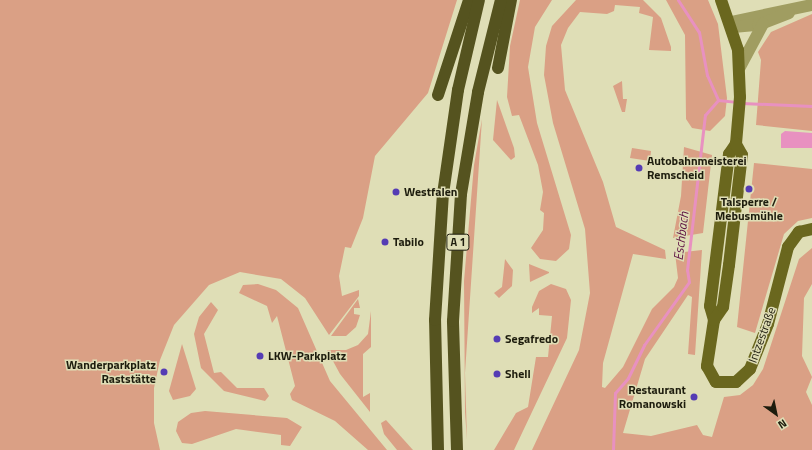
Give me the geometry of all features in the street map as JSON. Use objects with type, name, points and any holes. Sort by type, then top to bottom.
[{"type":"highway","points":[[438,95],[469,0]]},
{"type":"highway","name":"A 1","points":[[438,450],[435,320],[443,194],[458,90],[479,0]]},
{"type":"highway","name":"A 1","points":[[456,450],[454,321],[461,194],[478,92],[501,0]]},
{"type":"highway","points":[[498,68],[511,0]]},
{"type":"main road","points":[[721,0],[732,25],[740,67]]},
{"type":"main road","name":"Intzestraße","points":[[740,67],[736,144],[729,154],[710,306],[714,320],[707,366],[710,376],[722,384],[740,380],[750,369],[768,324],[788,247],[799,232],[812,229]]},
{"type":"street","points":[[732,25],[812,5]]},
{"type":"street","points":[[732,25],[763,24],[799,8]]},
{"type":"street","points":[[740,67],[763,24]]},
{"type":"shaded area","points":[[0,0],[457,0],[428,93],[375,156],[363,218],[351,248],[345,247],[339,276],[342,296],[359,290],[359,296],[329,335],[305,298],[281,279],[240,272],[209,285],[174,325],[160,360],[154,388],[154,423],[160,450],[0,450]]},
{"type":"shaded area","points":[[520,0],[552,0],[535,27],[528,67],[537,123],[571,235],[569,249],[556,261],[540,259],[531,248],[543,230],[544,213],[540,210],[543,192],[538,165],[519,115],[512,116],[507,97],[510,46]]},
{"type":"shaded area","points":[[576,0],[643,0],[661,18],[671,47],[671,51],[649,50],[653,17],[639,13],[640,7],[615,5],[614,11],[607,14],[580,12],[568,28],[561,45],[565,90],[603,182],[616,227],[665,250],[666,259],[633,254],[603,363],[602,387],[605,388],[623,367],[652,309],[674,287],[678,278],[675,253],[702,250],[695,355],[688,354],[692,297],[688,295],[645,359],[623,433],[651,436],[697,425],[703,435],[712,437],[724,397],[740,395],[753,385],[763,369],[799,259],[812,248],[812,284],[804,298],[802,356],[812,377],[806,392],[812,405],[812,450],[532,450],[579,350],[590,293],[585,229],[553,123],[544,75],[546,46],[552,26]]},
{"type":"shaded area","points":[[666,0],[708,0],[718,24],[727,98],[725,116],[710,131],[692,128],[686,119],[685,35]]},
{"type":"shaded area","points":[[812,14],[812,131],[756,125],[761,60],[758,52],[771,32]]},
{"type":"shaded area","points":[[622,81],[623,99],[627,99],[625,112],[622,112],[613,86]]},
{"type":"shaded area","points":[[497,100],[514,148],[515,157],[511,160],[493,140]]},
{"type":"shaded area","points":[[482,119],[465,373],[467,440],[465,412],[464,281],[474,165]]},
{"type":"shaded area","points":[[785,131],[812,133],[812,148],[781,148],[781,134]]},
{"type":"shaded area","points":[[684,147],[712,155],[703,233],[673,238],[681,196]]},
{"type":"shaded area","points":[[632,148],[651,151],[650,161],[630,158]]},
{"type":"shaded area","points":[[754,163],[812,169],[812,218],[798,221],[784,234],[755,333],[737,327]]},
{"type":"shaded area","points":[[505,259],[513,270],[512,286],[499,298],[494,293],[502,287]]},
{"type":"shaded area","points":[[529,264],[549,272],[549,273],[530,282]]},
{"type":"shaded area","points":[[258,284],[276,290],[298,308],[330,381],[387,450],[368,450],[335,421],[292,400],[290,394],[295,386],[277,316],[272,323],[267,306],[239,293],[243,285]]},
{"type":"shaded area","points":[[551,284],[566,289],[571,300],[567,338],[514,450],[494,450],[516,413],[528,407],[536,357],[548,357],[552,316],[539,315],[539,308],[532,313],[532,307],[539,291]]},
{"type":"shaded area","points":[[358,299],[360,308],[354,308],[354,314],[360,315],[356,327],[346,336],[331,336]]},
{"type":"shaded area","points":[[211,302],[218,310],[204,334],[214,373],[221,372],[237,388],[264,388],[269,396],[265,401],[224,391],[201,368],[194,334],[199,317]]},
{"type":"shaded area","points":[[371,311],[371,347],[363,354],[363,397],[370,393],[370,412],[340,374],[327,350],[346,350],[358,345],[368,334]]},
{"type":"shaded area","points":[[182,344],[196,389],[190,396],[173,400],[169,391]]},
{"type":"shaded area","points":[[205,411],[287,418],[302,427],[290,446],[281,445],[281,435],[236,429],[192,444],[182,443],[176,431],[178,422],[191,413]]},
{"type":"shaded area","points":[[386,420],[413,450],[397,450],[384,434],[381,423]]},
{"type":"waterway","points":[[678,0],[699,32],[707,75],[718,100]]},
{"type":"waterway","name":"Eschbach","points":[[613,450],[615,393],[628,378],[644,345],[689,282],[687,270],[705,115],[718,100],[736,102]]},
{"type":"waterway","name":"Eschbach","points":[[742,103],[812,106]]},
{"type":"place","name":"Autobahnmeisterei Remscheid","points":[[639,168]]},
{"type":"place","name":"Talsperre / Mebusmühle","points":[[749,189]]},
{"type":"place","name":"Westfalen","points":[[396,192]]},
{"type":"place","name":"Tabilo","points":[[385,242]]},
{"type":"place","name":"Segafredo","points":[[497,339]]},
{"type":"place","name":"LKW-Parkplatz","points":[[260,356]]},
{"type":"place","name":"Wanderparkplatz Raststätte","points":[[164,372]]},
{"type":"place","name":"Shell","points":[[497,374]]},
{"type":"place","name":"Restaurant Romanowski","points":[[694,397]]}]
